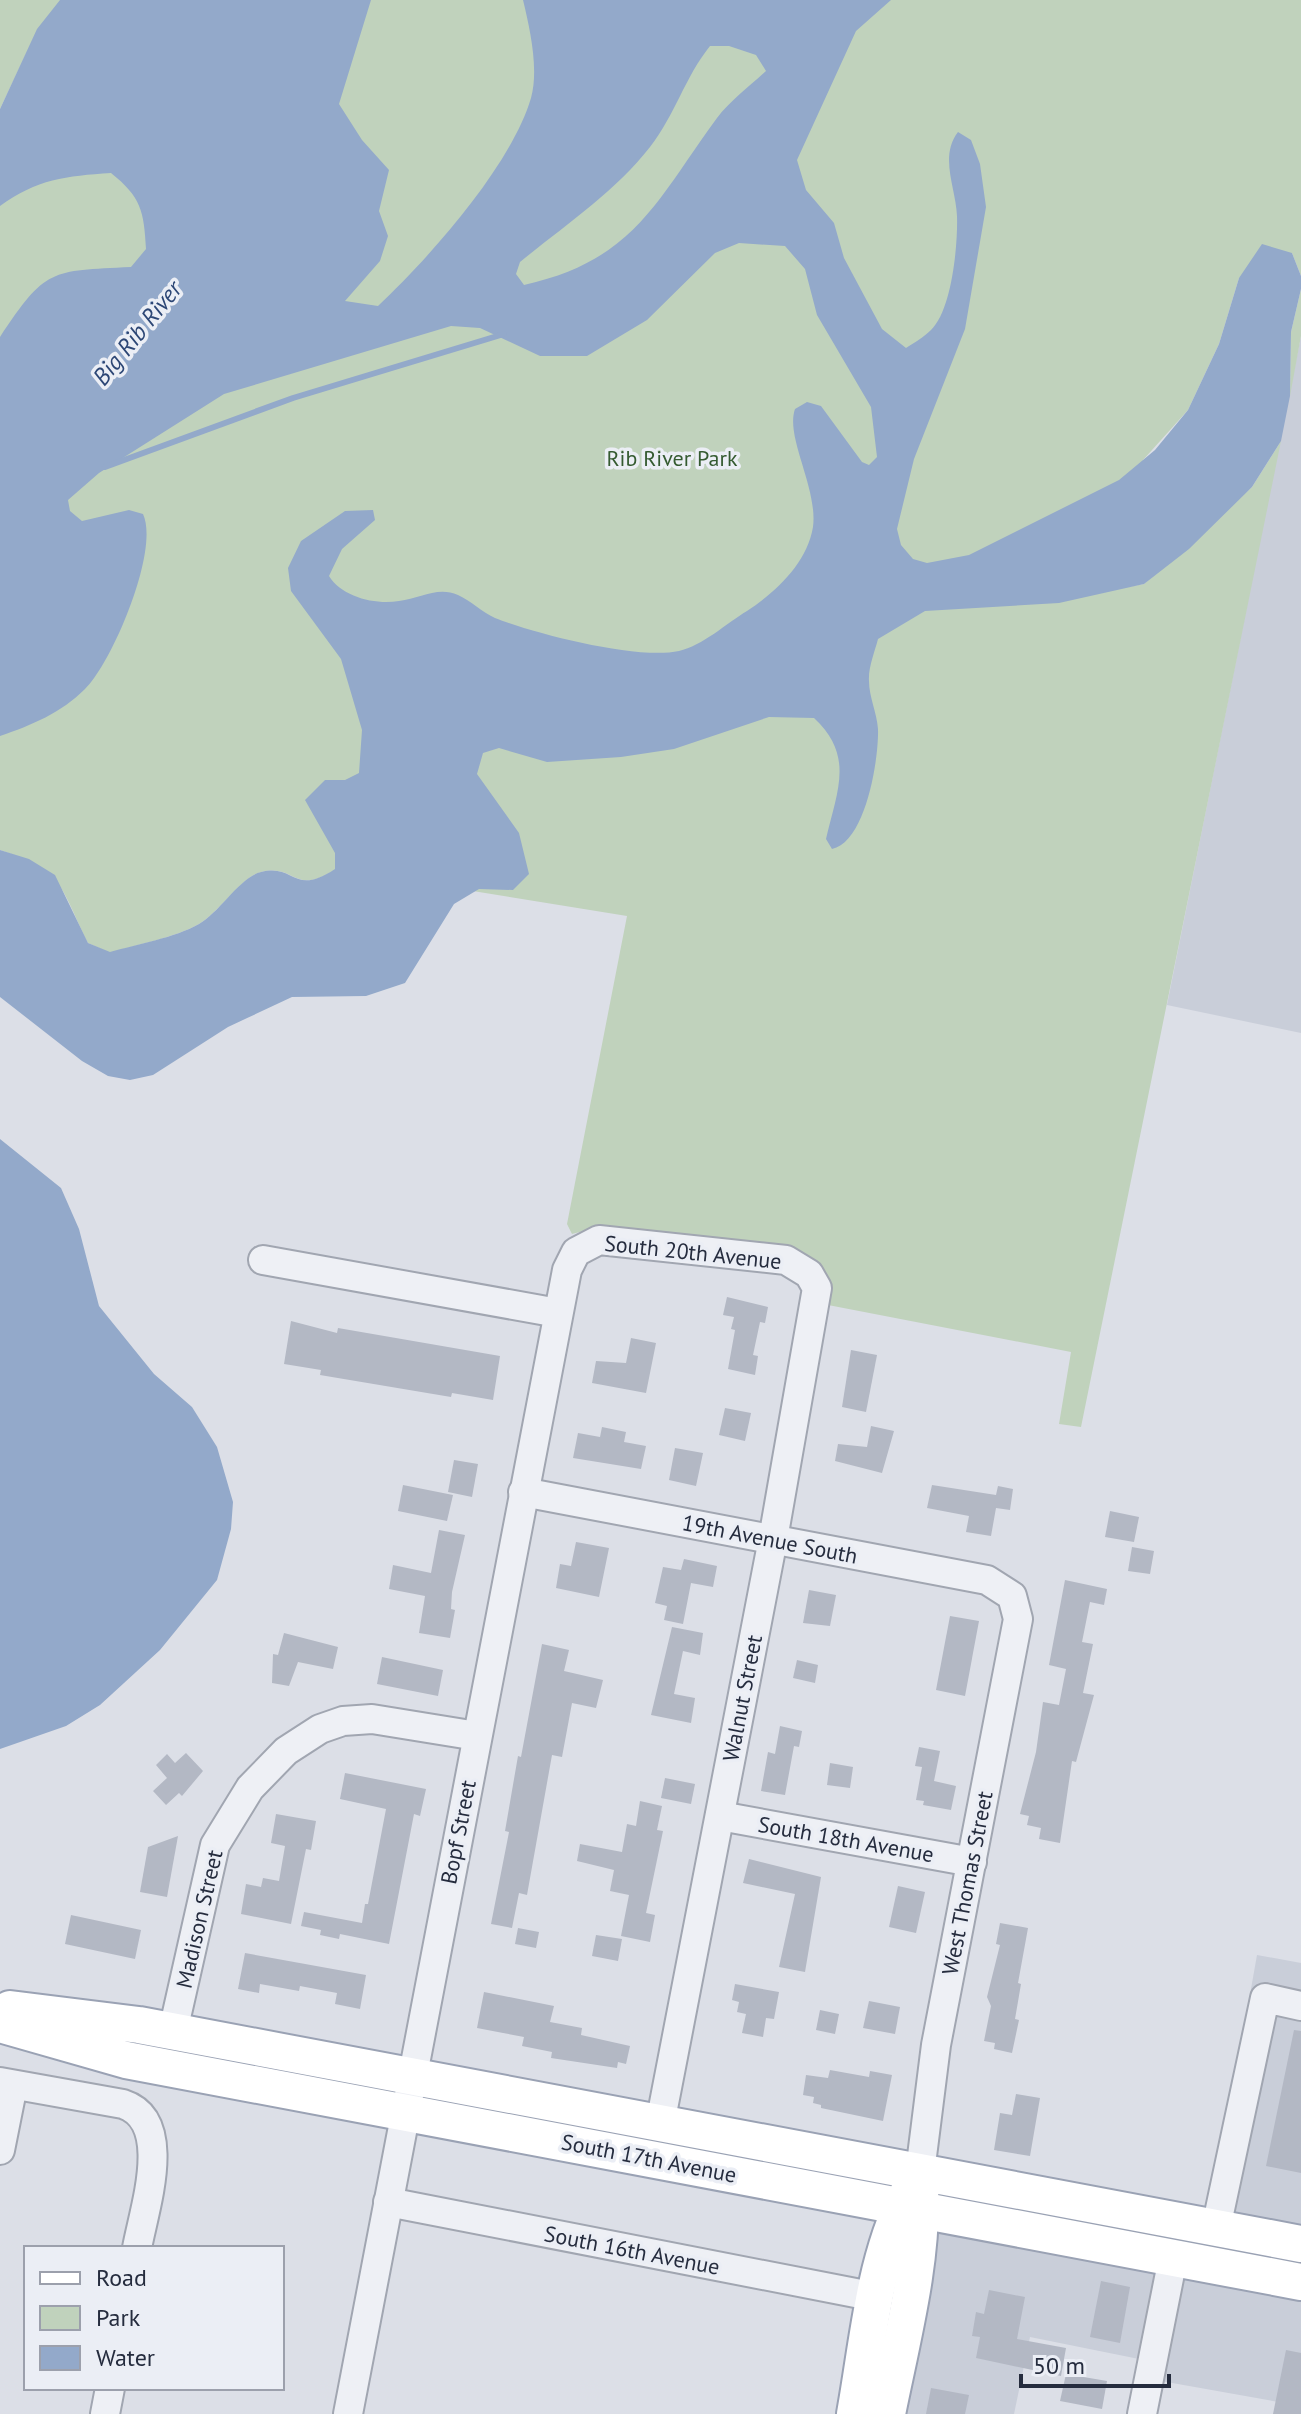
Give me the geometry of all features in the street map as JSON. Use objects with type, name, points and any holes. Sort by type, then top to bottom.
[{"type":"main road","name":"South 17th Avenue","points":[[0,2008],[173,2031],[408,2095],[911,2207],[1301,2282]]},
{"type":"main road","name":"South 17th Avenue","points":[[0,2024],[126,2060],[660,2124],[1301,2244]]},
{"type":"main road","name":"West Thomas Street","points":[[887,2414],[909,2302],[911,2207],[920,2172]]},
{"type":"main road","name":"West Thomas Street","points":[[855,2414],[886,2246],[911,2207]]},
{"type":"street","name":"South 20th Avenue","points":[[576,1252],[599,1240],[786,1260],[809,1274]]},
{"type":"street","name":"Bopf Street","points":[[348,2414],[558,1313],[567,1270],[576,1252]]},
{"type":"street","points":[[263,1260],[558,1313]]},
{"type":"street","name":"Walnut Street","points":[[660,2124],[817,1301],[817,1288],[809,1274]]},
{"type":"street","name":"19th Avenue South","points":[[523,1492],[987,1580],[1012,1596]]},
{"type":"street","name":"West Thomas Street","points":[[920,2172],[936,2045],[1018,1619],[1012,1596]]},
{"type":"street","name":"Madison Street","points":[[173,2031],[215,1845],[250,1788],[286,1751],[309,1736],[343,1721],[372,1719],[477,1736]]},
{"type":"street","name":"South 18th Avenue","points":[[720,1816],[972,1862]]},
{"type":"street","points":[[1216,2228],[1265,1998],[1301,2006]]},
{"type":"street","points":[[0,2150],[7,2083],[134,2107],[145,2118],[150,2130],[153,2156],[137,2246]]},
{"type":"street","name":"South 16th Avenue","points":[[388,2202],[876,2297]]},
{"type":"street","points":[[1142,2414],[1173,2258]]},
{"type":"street","points":[[105,2414],[110,2390]]},
{"type":"shaded area","points":[[1301,336],[1301,1033],[1167,1005]]},
{"type":"shaded area","points":[[1257,1955],[1301,1963],[1301,2227],[1212,2209]]},
{"type":"shaded area","points":[[934,2227],[1301,2296],[1301,2406],[1161,2381],[1144,2360],[1030,2337],[1014,2414],[903,2414]]},
{"type":"green space","name":"Rib River Park","points":[[0,0],[1301,0],[1301,276],[1292,253],[1239,278],[1219,344],[1188,410],[1143,460],[1117,589],[1144,584],[1252,487],[1281,441],[1081,1427],[1059,1424],[1071,1352],[828,1305],[826,1279],[810,1259],[595,1228],[572,1234],[567,1224],[627,916],[336,869],[311,880],[273,870],[253,875],[199,924],[167,937],[110,953],[88,943],[65,894],[49,874],[37,865],[0,850],[0,202],[33,39],[0,109]]},
{"type":"green space","points":[[1301,289],[1301,336],[1290,396],[1291,332]]},
{"type":"water","name":"Big Rib River","points":[[60,0],[371,0],[339,104],[362,140],[389,170],[379,211],[388,236],[380,261],[345,301],[378,306],[421,263],[466,210],[506,152],[521,124],[531,98],[534,75],[531,36],[523,0],[891,0],[856,31],[797,160],[806,190],[834,223],[844,258],[882,329],[906,348],[931,330],[949,293],[957,228],[949,162],[952,142],[958,132],[971,140],[980,164],[986,207],[965,329],[914,459],[897,529],[901,545],[913,559],[927,563],[969,555],[1119,480],[1155,450],[1188,410],[1219,344],[1239,278],[1262,244],[1292,253],[1301,276],[1291,332],[1290,396],[1281,441],[1252,487],[1189,549],[1144,584],[1059,603],[925,611],[878,639],[869,676],[878,729],[873,778],[862,816],[844,843],[832,849],[826,839],[838,790],[839,760],[827,732],[814,718],[769,717],[674,749],[621,757],[547,762],[499,748],[483,753],[477,774],[519,833],[529,874],[513,890],[479,889],[454,904],[405,983],[366,996],[292,997],[228,1027],[153,1075],[130,1080],[108,1076],[82,1061],[0,997],[0,850],[29,859],[55,875],[88,943],[110,952],[167,937],[199,924],[245,881],[261,872],[272,870],[310,880],[335,869],[335,853],[305,800],[325,780],[345,780],[359,773],[362,730],[341,659],[291,591],[288,568],[301,541],[345,511],[373,510],[375,520],[342,549],[329,576],[351,594],[390,602],[436,592],[450,593],[463,597],[495,618],[560,638],[638,652],[679,651],[705,639],[758,603],[779,586],[804,553],[813,527],[813,512],[794,434],[795,409],[807,402],[821,406],[862,462],[869,465],[877,457],[871,407],[817,315],[805,269],[785,246],[739,243],[715,253],[647,320],[587,356],[540,356],[480,328],[451,326],[224,394],[99,473],[68,500],[70,511],[82,521],[129,510],[143,514],[145,553],[139,578],[120,632],[85,689],[46,717],[0,736],[0,337],[28,298],[52,278],[83,270],[131,267],[146,249],[139,206],[129,190],[111,173],[52,180],[0,206],[0,109],[37,29]],"holes":[[[710,46],[729,46],[756,55],[766,71],[722,112],[658,201],[618,243],[592,260],[562,274],[524,285],[516,274],[520,262],[621,179],[659,135]]]},
{"type":"water","points":[[0,1139],[61,1188],[79,1229],[99,1306],[154,1374],[192,1407],[217,1447],[233,1502],[231,1529],[217,1580],[160,1650],[100,1705],[66,1726],[0,1749]]},
{"type":"building","points":[[727,1297],[768,1307],[765,1323],[760,1322],[753,1355],[758,1356],[755,1375],[728,1369],[735,1330],[731,1329],[734,1317],[723,1315]]},
{"type":"building","points":[[291,1321],[337,1333],[338,1328],[500,1356],[493,1400],[452,1393],[451,1397],[320,1375],[321,1370],[284,1364]]},
{"type":"building","points":[[631,1338],[656,1343],[646,1393],[592,1383],[596,1361],[626,1363]]},
{"type":"building","points":[[851,1350],[877,1355],[866,1412],[842,1407]]},
{"type":"building","points":[[725,1408],[751,1413],[745,1441],[719,1435]]},
{"type":"building","points":[[871,1426],[894,1431],[882,1473],[835,1461],[838,1444],[867,1447]]},
{"type":"building","points":[[602,1427],[626,1432],[624,1442],[646,1446],[641,1469],[573,1458],[578,1433],[600,1437]]},
{"type":"building","points":[[675,1448],[703,1453],[696,1486],[669,1480]]},
{"type":"building","points":[[454,1460],[478,1464],[472,1497],[448,1492]]},
{"type":"building","points":[[403,1485],[453,1495],[447,1521],[398,1511]]},
{"type":"building","points":[[932,1485],[996,1495],[998,1486],[1013,1489],[1010,1510],[996,1508],[991,1536],[966,1532],[969,1516],[927,1508]]},
{"type":"building","points":[[1110,1511],[1139,1517],[1134,1542],[1105,1537]]},
{"type":"building","points":[[439,1530],[465,1535],[452,1592],[451,1609],[455,1610],[450,1638],[419,1633],[425,1596],[389,1589],[393,1565],[431,1573]]},
{"type":"building","points":[[576,1542],[609,1548],[599,1597],[556,1588],[560,1564],[571,1566]]},
{"type":"building","points":[[1132,1547],[1154,1551],[1150,1574],[1128,1571]]},
{"type":"building","points":[[684,1559],[717,1566],[713,1587],[691,1583],[683,1624],[664,1620],[667,1606],[655,1603],[663,1567],[681,1570]]},
{"type":"building","points":[[1065,1580],[1107,1589],[1104,1605],[1090,1602],[1082,1642],[1093,1644],[1083,1693],[1094,1695],[1076,1762],[1072,1761],[1060,1843],[1039,1839],[1041,1828],[1027,1825],[1029,1816],[1020,1814],[1036,1752],[1043,1702],[1059,1705],[1066,1669],[1049,1665]]},
{"type":"building","points":[[809,1590],[836,1595],[830,1626],[803,1623]]},
{"type":"building","points":[[950,1616],[979,1621],[965,1696],[936,1690]]},
{"type":"building","points":[[672,1627],[703,1633],[700,1655],[683,1651],[674,1694],[695,1698],[691,1723],[651,1715]]},
{"type":"building","points":[[284,1633],[338,1647],[333,1669],[298,1662],[289,1686],[272,1683],[273,1654],[278,1655]]},
{"type":"building","points":[[542,1644],[569,1650],[564,1671],[603,1680],[596,1708],[572,1703],[562,1757],[552,1755],[527,1895],[519,1893],[512,1928],[491,1924],[509,1832],[505,1831],[518,1756],[521,1757]]},
{"type":"building","points":[[382,1657],[443,1670],[438,1696],[377,1684]]},
{"type":"building","points":[[797,1660],[818,1665],[815,1683],[793,1678]]},
{"type":"building","points":[[780,1726],[802,1731],[799,1747],[794,1746],[785,1795],[761,1791],[768,1752],[775,1754]]},
{"type":"building","points":[[919,1747],[940,1751],[934,1781],[956,1786],[951,1810],[923,1805],[924,1801],[916,1800],[922,1767],[915,1766]]},
{"type":"building","points":[[186,1753],[203,1771],[182,1796],[179,1793],[166,1805],[153,1791],[167,1778],[156,1765],[167,1754],[175,1763]]},
{"type":"building","points":[[830,1763],[853,1767],[850,1788],[827,1785]]},
{"type":"building","points":[[345,1773],[426,1789],[420,1816],[414,1814],[389,1944],[340,1934],[339,1939],[320,1935],[321,1930],[301,1926],[304,1912],[362,1923],[365,1904],[368,1904],[386,1809],[340,1799]]},
{"type":"building","points":[[665,1778],[695,1784],[691,1804],[661,1798]]},
{"type":"building","points":[[640,1801],[662,1806],[657,1830],[663,1831],[646,1913],[655,1915],[650,1942],[621,1936],[629,1895],[610,1891],[614,1870],[577,1861],[580,1844],[622,1852],[627,1824],[636,1826]]},
{"type":"building","points":[[276,1814],[316,1821],[311,1850],[306,1849],[291,1924],[241,1914],[246,1884],[261,1887],[263,1878],[279,1881],[285,1846],[271,1843]]},
{"type":"building","points":[[178,1836],[167,1897],[140,1892],[148,1847]]},
{"type":"building","points":[[749,1859],[821,1877],[805,1972],[779,1967],[795,1894],[743,1883]]},
{"type":"building","points":[[898,1886],[925,1892],[916,1933],[889,1927]]},
{"type":"building","points":[[71,1915],[141,1930],[135,1959],[65,1944]]},
{"type":"building","points":[[1000,1923],[1028,1928],[1018,1983],[1021,1984],[1015,2019],[1019,2020],[1012,2053],[994,2049],[995,2043],[984,2041],[991,2006],[987,1997],[1000,1945],[996,1944]]},
{"type":"building","points":[[518,1928],[539,1932],[536,1948],[515,1944]]},
{"type":"building","points":[[596,1935],[622,1939],[618,1961],[592,1956]]},
{"type":"building","points":[[245,1953],[366,1975],[360,2009],[335,2004],[337,1993],[300,1986],[299,1991],[260,1984],[259,1993],[238,1989]]},
{"type":"building","points":[[735,1984],[779,1992],[774,2019],[766,2018],[763,2037],[742,2033],[746,2014],[737,2012],[739,2002],[732,2000]]},
{"type":"building","points":[[484,1992],[554,2006],[550,2022],[582,2028],[581,2035],[630,2046],[626,2064],[618,2062],[617,2068],[551,2058],[552,2052],[522,2046],[524,2037],[477,2028]]},
{"type":"building","points":[[869,2001],[900,2007],[895,2034],[863,2028]]},
{"type":"building","points":[[820,2010],[839,2014],[835,2034],[816,2030]]},
{"type":"building","points":[[1294,2030],[1301,2031],[1301,2173],[1266,2166]]},
{"type":"building","points":[[830,2070],[869,2077],[870,2071],[892,2075],[883,2121],[821,2108],[821,2105],[813,2103],[814,2097],[803,2095],[806,2075],[828,2078]]},
{"type":"building","points":[[1016,2094],[1040,2098],[1030,2156],[994,2150],[1000,2113],[1012,2115]]},
{"type":"building","points":[[1101,2281],[1130,2287],[1120,2343],[1090,2337]]},
{"type":"building","points":[[989,2290],[1025,2297],[1017,2339],[1066,2348],[1061,2376],[976,2358],[980,2337],[972,2336],[976,2312],[984,2314]]},
{"type":"building","points":[[1286,2350],[1301,2353],[1301,2414],[1273,2414]]},
{"type":"building","points":[[1066,2374],[1107,2381],[1102,2409],[1060,2401]]},
{"type":"building","points":[[931,2388],[969,2395],[965,2414],[926,2414]]},
{"type":"waterway","points":[[105,467],[293,398],[504,334]]}]
